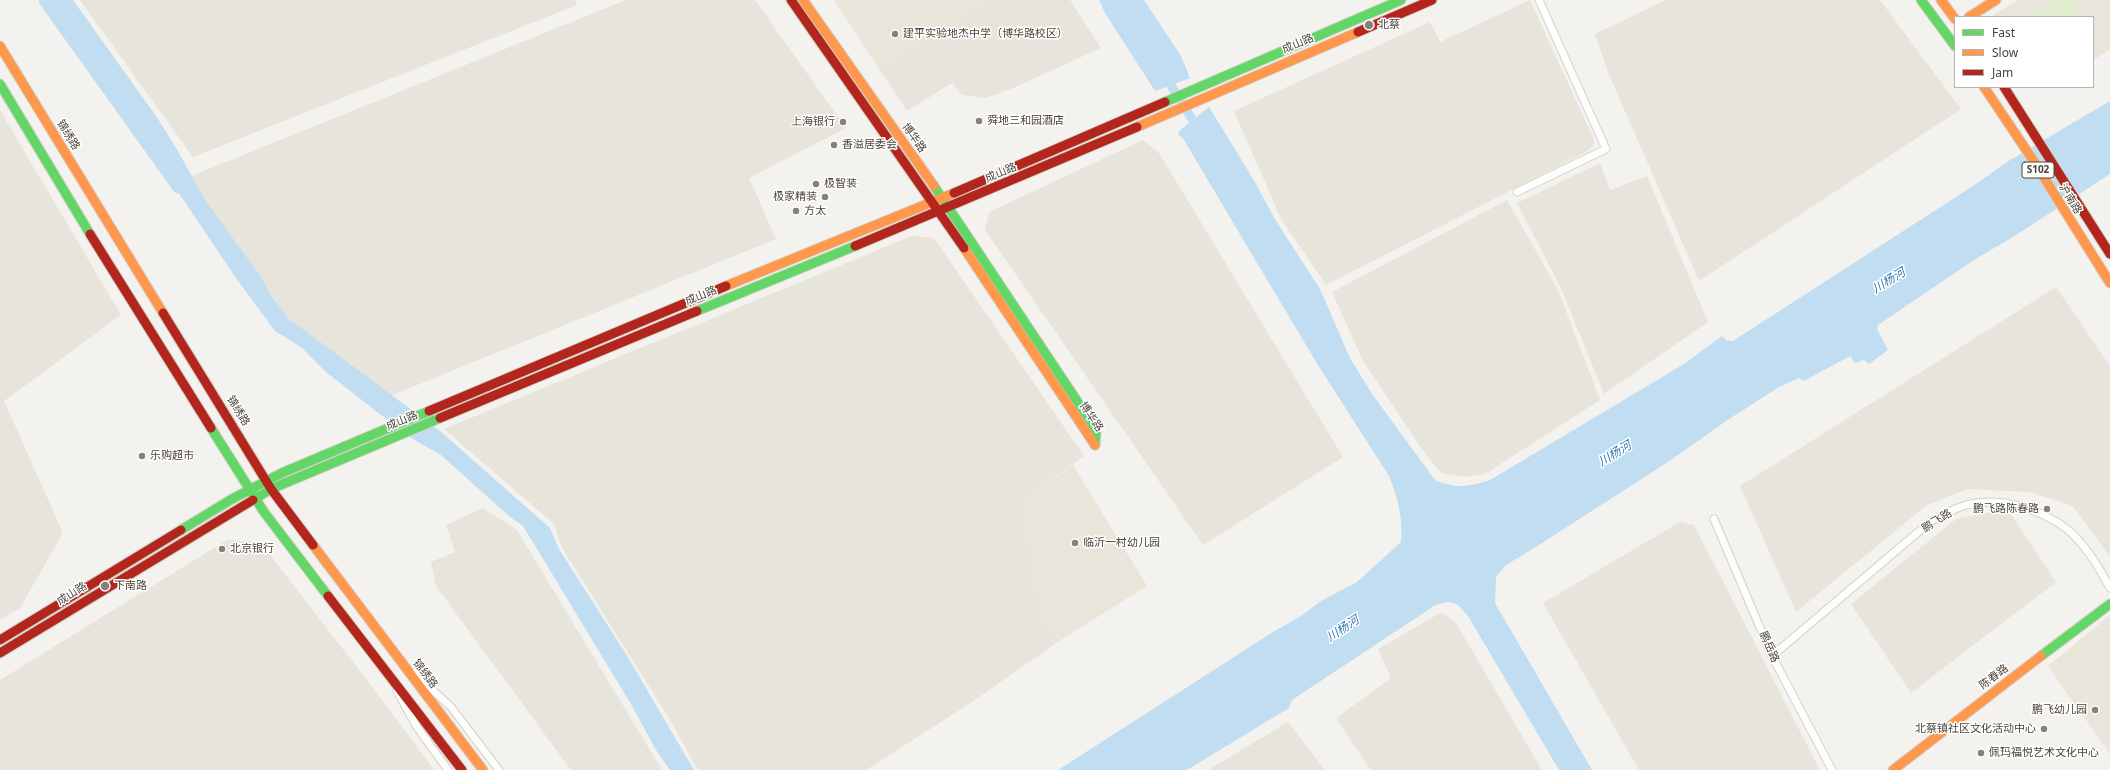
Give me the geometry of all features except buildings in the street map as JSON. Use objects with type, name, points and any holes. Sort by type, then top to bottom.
[{"type":"main road","name":"博华路","points":[[791,0],[940,212],[1095,445],[1096,433],[1091,422],[949,208],[803,0]]},
{"type":"main road","name":"成山路","points":[[0,640],[266,480],[749,276],[933,202],[1401,0]]},
{"type":"main road","name":"成山路","points":[[0,653],[271,489],[657,327],[940,212],[1432,0]]},
{"type":"main road","points":[[1920,0],[1954,45]]},
{"type":"main road","points":[[1941,0],[1954,18]]},
{"type":"main road","points":[[1971,16],[1996,0]]},
{"type":"main road","name":"锦绣路","points":[[0,46],[271,489],[483,770]]},
{"type":"main road","points":[[0,84],[255,498],[462,770]]},
{"type":"main road","name":"沪南路","points":[[1985,88],[2007,118],[2110,283]]},
{"type":"main road","name":"沪南路","points":[[2005,88],[2082,207],[2110,254]]},
{"type":"main road","name":"陈春路","points":[[1893,770],[2110,604]]},
{"type":"street","points":[[1517,192],[1606,148],[1539,0]]},
{"type":"street","name":"鹏飞路","points":[[1772,656],[1930,522],[1949,511],[1967,505],[1988,502],[2015,505],[2045,516],[2067,530],[2084,548],[2101,570],[2110,588]]},
{"type":"street","name":"鹏岳路","points":[[1714,519],[1772,656],[1832,770]]},
{"type":"street","points":[[400,659],[450,707],[499,770]]},
{"type":"street","points":[[384,668],[417,728],[448,770]]},
{"type":"shaded area","points":[[80,0],[575,0],[577,5],[193,157]]},
{"type":"shaded area","points":[[626,0],[755,0],[846,128],[749,178],[776,239],[368,405],[236,278],[184,179]]},
{"type":"shaded area","name":"建平实验地杰中学（博华路校区）","points":[[834,0],[987,0],[879,69]]},
{"type":"shaded area","points":[[987,0],[1070,0],[1101,48],[1013,88],[986,98],[962,95],[952,83],[907,111],[879,69]]},
{"type":"shaded area","points":[[1530,0],[1595,142],[1588,151],[1326,285],[1281,219],[1234,111],[1430,22],[1440,42]]},
{"type":"shaded area","points":[[1666,0],[1880,0],[1961,109],[1699,281],[1608,72],[1595,34]]},
{"type":"shaded area","points":[[2018,0],[2110,0],[2110,50],[2094,59],[2094,16],[1993,16]]},
{"type":"shaded area","points":[[0,110],[121,315],[4,401],[63,533],[20,608],[0,620]]},
{"type":"shaded area","points":[[1143,140],[1159,153],[1343,457],[1203,545],[985,230],[989,212]]},
{"type":"shaded area","points":[[1600,163],[1610,190],[1647,176],[1708,322],[1604,394],[1561,288],[1517,203]]},
{"type":"shaded area","points":[[1507,200],[1558,290],[1600,400],[1485,474],[1464,477],[1441,473],[1421,448],[1363,361],[1332,292]]},
{"type":"shaded area","points":[[912,236],[934,238],[1084,456],[1022,501],[1041,615],[1059,641],[972,702],[866,770],[698,770],[667,715],[562,548],[554,524],[444,429]]},
{"type":"shaded area","points":[[2056,287],[2110,366],[2110,557],[2073,506],[2030,492],[1967,489],[1927,505],[1796,612],[1740,486]]},
{"type":"shaded area","name":"临沂一村幼儿园","points":[[1073,465],[1147,586],[1059,641],[1041,615],[1022,501]]},
{"type":"shaded area","points":[[483,508],[517,530],[662,770],[571,770],[436,586],[431,562],[455,552],[446,525]]},
{"type":"shaded area","points":[[2009,511],[2056,582],[1911,693],[1851,604],[1956,519],[1987,513]]},
{"type":"shaded area","points":[[1680,522],[1694,525],[1820,770],[1639,770],[1543,603]]},
{"type":"shaded area","points":[[227,540],[260,542],[383,701],[434,770],[0,770],[0,680]]},
{"type":"shaded area","points":[[1442,612],[1456,623],[1542,770],[1371,770],[1336,718],[1391,678],[1378,649]]},
{"type":"shaded area","name":"鹏飞幼儿园","points":[[2110,615],[2110,754],[2048,666]]},
{"type":"shaded area","points":[[1288,722],[1325,770],[1208,770]]},
{"type":"green space","points":[[2059,0],[2071,0],[2081,16],[2034,16]]},
{"type":"water","points":[[50,0],[73,0],[158,119],[207,203],[261,277],[272,297],[289,319],[440,431],[550,528],[559,549],[626,654],[694,770],[670,770],[656,750],[631,704],[523,526],[510,517],[441,455],[416,441],[377,412],[326,372],[301,347],[275,331],[236,278],[180,195],[175,180],[75,41],[66,15]]},
{"type":"water","points":[[1099,0],[1144,0],[1181,56],[1190,78],[1155,91],[1105,13]]},
{"type":"water","name":"川杨河","points":[[2110,101],[2110,174],[2013,237],[1977,258],[1878,325],[1877,329],[1888,350],[1869,364],[1864,360],[1855,363],[1850,356],[1804,381],[1799,378],[1779,387],[1726,421],[1671,460],[1506,565],[1496,577],[1495,603],[1592,770],[1559,770],[1468,616],[1457,605],[1445,602],[1434,606],[1292,700],[1289,708],[1187,770],[1058,770],[1273,632],[1301,616],[1321,601],[1357,582],[1401,542],[1399,508],[1389,476],[1316,362],[1184,140],[1178,134],[1180,130],[1209,107],[1253,179],[1276,221],[1320,289],[1350,358],[1372,394],[1435,480],[1449,485],[1462,486],[1490,480],[1684,364],[1722,336],[1726,340],[1733,341],[1973,186],[2010,160]]},
{"type":"waterway","points":[[46,0],[179,186]]},
{"type":"waterway","points":[[1165,76],[1199,130]]},
{"type":"traffic: fast","points":[[1165,102],[1401,0]]},
{"type":"traffic: fast","points":[[1921,0],[1954,45]]},
{"type":"traffic: fast","points":[[0,84],[90,234]]},
{"type":"traffic: fast","points":[[934,186],[1091,422],[1096,433],[1095,445]]},
{"type":"traffic: fast","points":[[697,311],[855,246]]},
{"type":"traffic: fast","points":[[181,530],[232,499],[284,472],[429,411]]},
{"type":"traffic: fast","points":[[253,500],[271,489],[440,418]]},
{"type":"traffic: fast","points":[[211,428],[264,512],[328,596]]},
{"type":"traffic: fast","points":[[2041,656],[2110,604]]},
{"type":"traffic: slow","points":[[803,0],[934,186]]},
{"type":"traffic: slow","points":[[1941,0],[1954,18]]},
{"type":"traffic: slow","points":[[1971,16],[1996,0]]},
{"type":"traffic: slow","points":[[1137,127],[1358,32]]},
{"type":"traffic: slow","points":[[0,46],[163,313]]},
{"type":"traffic: slow","points":[[1985,88],[2033,160],[2110,283]]},
{"type":"traffic: slow","points":[[726,286],[954,193]]},
{"type":"traffic: slow","points":[[964,248],[1095,445]]},
{"type":"traffic: slow","points":[[313,545],[483,770]]},
{"type":"traffic: slow","points":[[1893,770],[2041,656]]},
{"type":"traffic: jam","points":[[791,0],[964,248]]},
{"type":"traffic: jam","points":[[1358,32],[1432,0]]},
{"type":"traffic: jam","points":[[2005,88],[2110,254]]},
{"type":"traffic: jam","points":[[954,193],[1165,102]]},
{"type":"traffic: jam","points":[[855,246],[1137,127]]},
{"type":"traffic: jam","points":[[90,234],[211,428]]},
{"type":"traffic: jam","points":[[429,411],[726,286]]},
{"type":"traffic: jam","points":[[440,418],[697,311]]},
{"type":"traffic: jam","points":[[163,313],[271,489],[313,545]]},
{"type":"traffic: jam","points":[[0,653],[253,500]]},
{"type":"traffic: jam","points":[[0,640],[181,530]]},
{"type":"traffic: jam","points":[[328,596],[462,770]]},
{"type":"place","name":"北蔡","points":[[1369,25]]},
{"type":"place","name":"建平实验地杰中学（博华路校区）","points":[[895,34]]},
{"type":"place","name":"舜地三和园酒店","points":[[979,121]]},
{"type":"place","name":"上海银行","points":[[843,122]]},
{"type":"place","name":"香溢居委会","points":[[834,145]]},
{"type":"place","name":"极智装","points":[[816,184]]},
{"type":"place","name":"极家精装","points":[[825,197]]},
{"type":"place","name":"方太","points":[[796,211]]},
{"type":"place","name":"乐购超市","points":[[142,456]]},
{"type":"place","name":"鹏飞路陈春路","points":[[2047,509]]},
{"type":"place","name":"临沂一村幼儿园","points":[[1075,543]]},
{"type":"place","name":"北京银行","points":[[222,549]]},
{"type":"place","name":"下南路","points":[[105,586]]},
{"type":"place","name":"鹏飞幼儿园","points":[[2095,710]]},
{"type":"place","name":"北蔡镇社区文化活动中心","points":[[2044,729]]},
{"type":"place","name":"佩玛福悦艺术文化中心","points":[[1981,753]]}]
